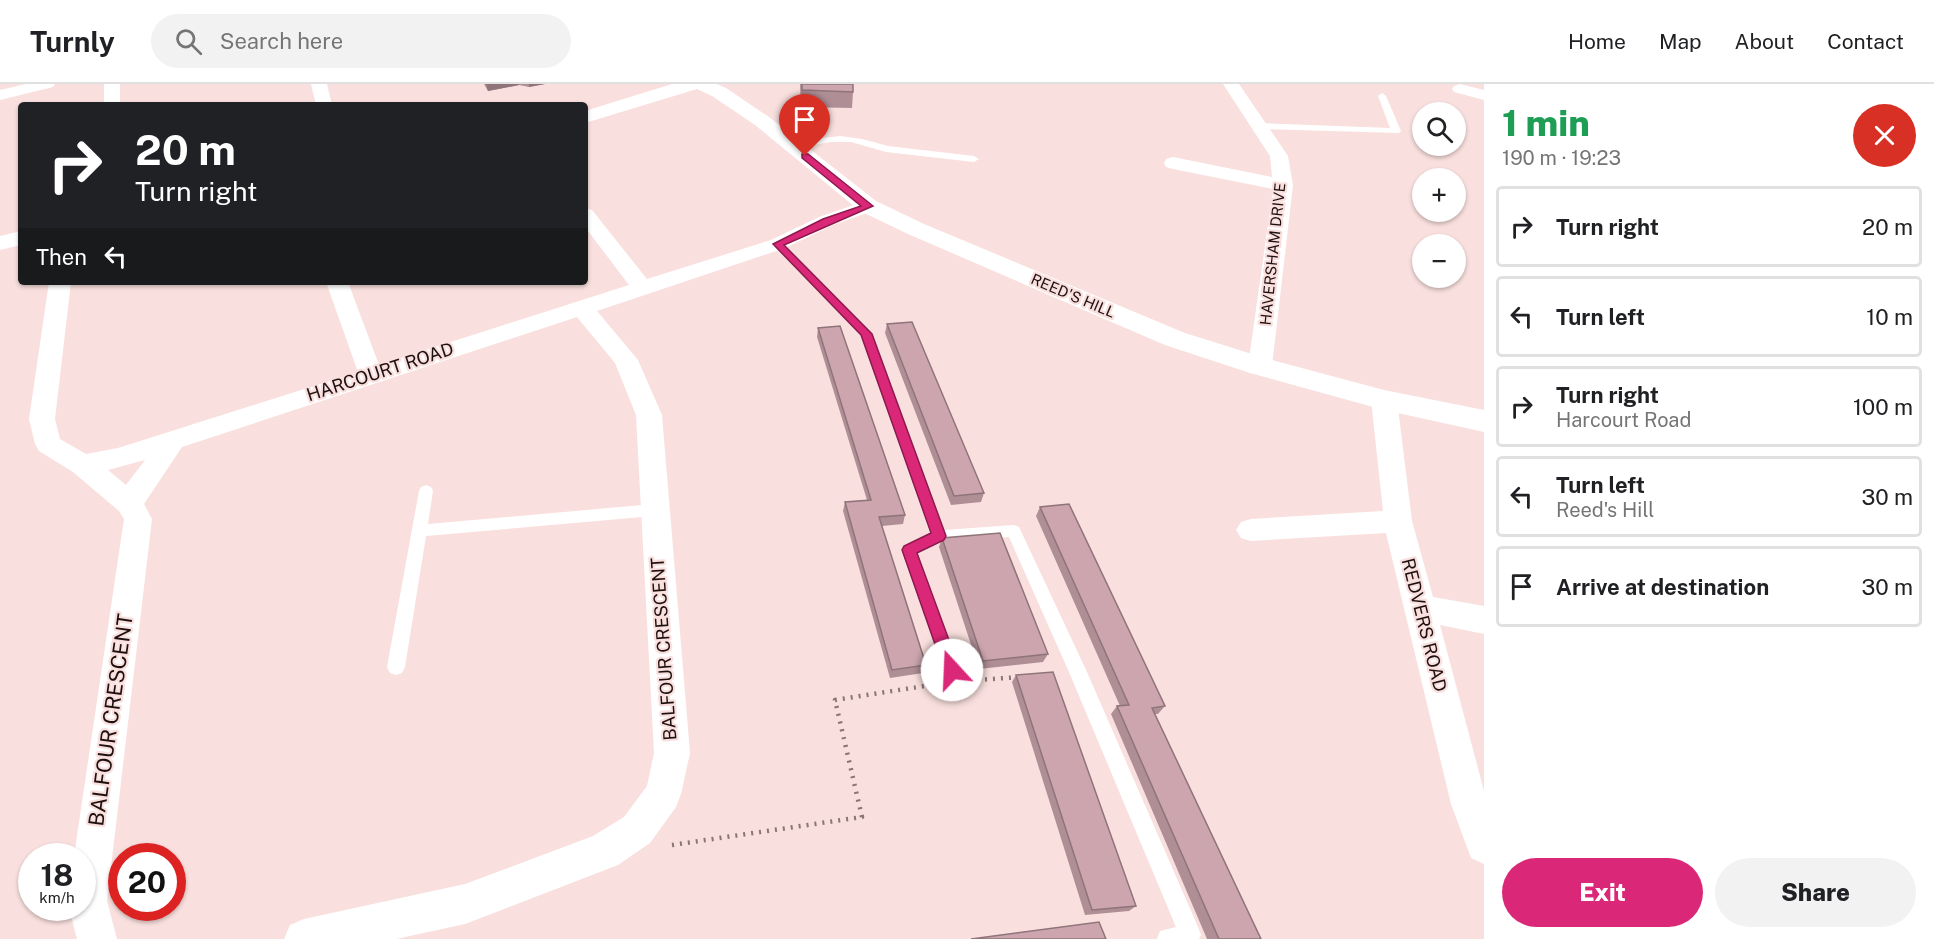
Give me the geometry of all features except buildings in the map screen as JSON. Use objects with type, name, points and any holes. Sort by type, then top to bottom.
[{"type":"street","points":[[0,95],[47,84]]},
{"type":"street","points":[[112,84],[112,102]]},
{"type":"street","points":[[319,84],[323,102]]},
{"type":"street","points":[[588,116],[692,84]]},
{"type":"street","name":"REED'S HILL","points":[[702,84],[719,92],[794,146],[815,166],[868,206],[1175,339],[1260,366],[1384,400],[1484,421]]},
{"type":"street","name":"HAVERSHAM DRIVE","points":[[1231,84],[1279,156],[1283,185],[1260,366]]},
{"type":"street","points":[[1460,89],[1484,95]]},
{"type":"street","points":[[1173,163],[1283,185]]},
{"type":"street","name":"HARCOURT ROAD","points":[[83,465],[118,458],[778,244],[826,221],[868,206]]},
{"type":"street","points":[[588,218],[643,288]]},
{"type":"street","points":[[0,243],[18,239]]},
{"type":"street","points":[[60,285],[42,419],[48,444],[83,465],[129,503],[173,440]]},
{"type":"street","points":[[338,285],[371,375]]},
{"type":"street","name":"BALFOUR CRESCENT","points":[[304,939],[376,931],[465,904],[604,851],[637,830],[663,794],[672,753],[649,415],[626,360],[582,308]]},
{"type":"street","name":"REDVERS ROAD","points":[[1384,400],[1398,521],[1469,804],[1484,845]]},
{"type":"street","name":"BALFOUR CRESCENT","points":[[97,939],[87,901],[138,519],[129,503]]},
{"type":"street","points":[[1251,530],[1398,521]]},
{"type":"street","points":[[1420,608],[1484,620]]},
{"type":"lane","points":[[1382,96],[1401,143]]},
{"type":"lane","points":[[1259,126],[1396,131]]},
{"type":"lane","points":[[794,146],[833,137],[852,139],[886,149],[974,159]]},
{"type":"lane","points":[[778,244],[866,334],[939,536]]},
{"type":"lane","points":[[396,667],[426,491]]},
{"type":"lane","points":[[419,531],[654,510]]},
{"type":"lane","points":[[954,676],[909,550],[939,536],[1014,531],[1083,683],[1190,935],[1168,939]]},
{"type":"path","points":[[637,830],[664,847],[862,817],[835,700],[954,676],[1022,676]]},
{"type":"route","points":[[805,156],[868,206],[826,221],[778,244],[866,334],[939,536],[909,550],[952,670]]}]
